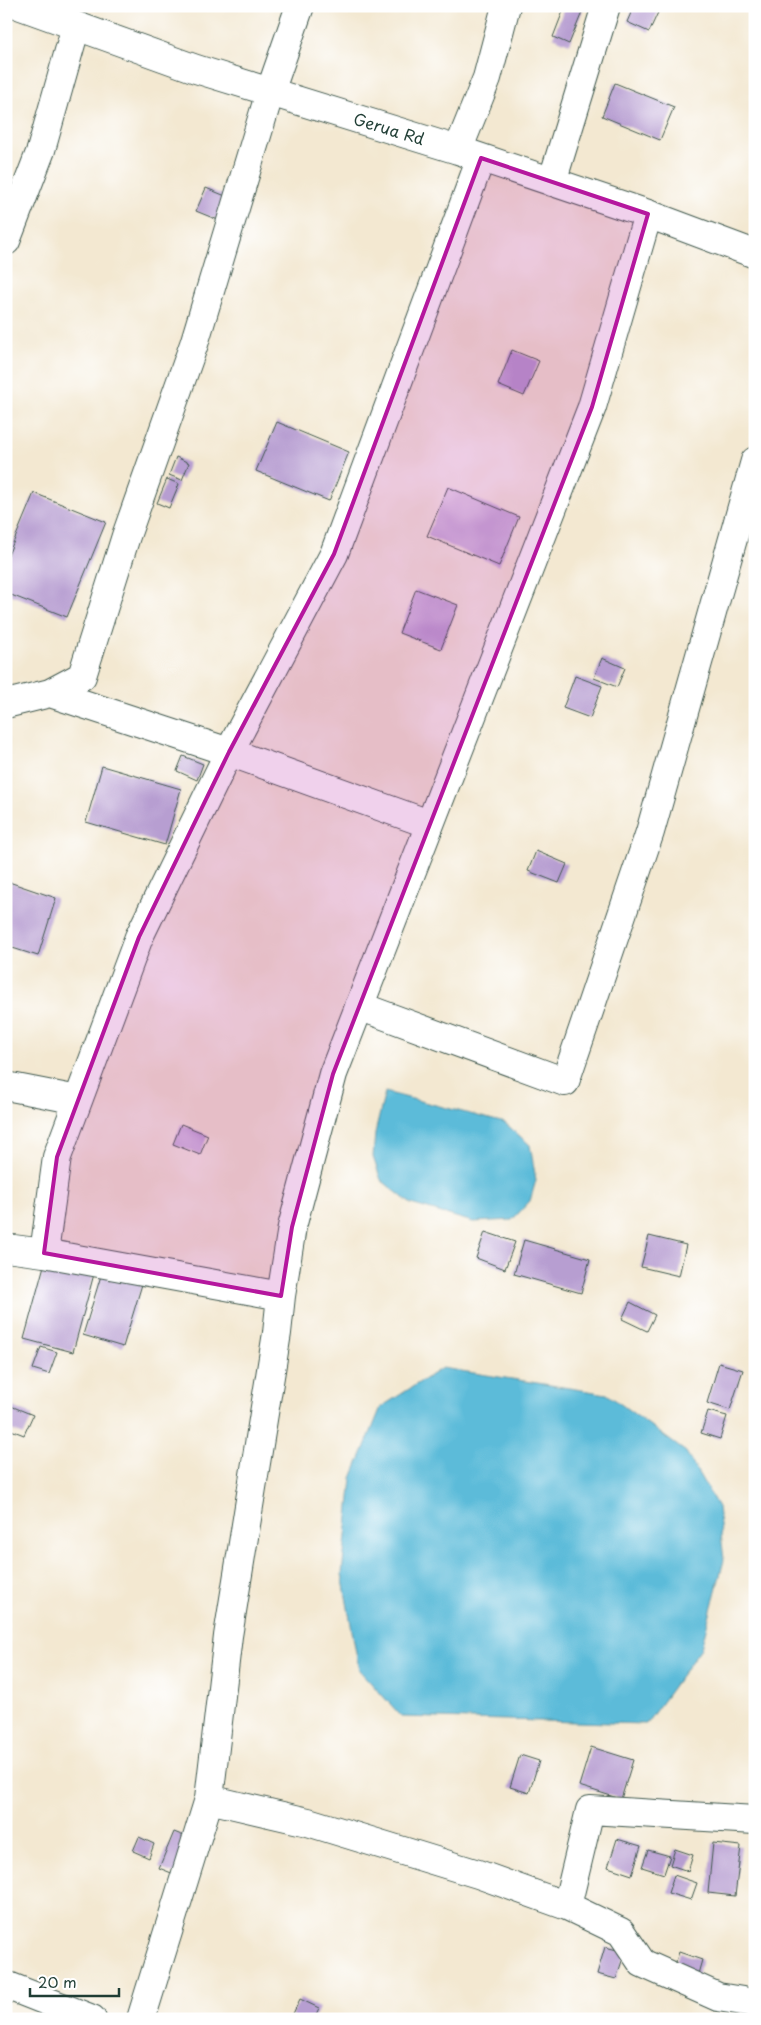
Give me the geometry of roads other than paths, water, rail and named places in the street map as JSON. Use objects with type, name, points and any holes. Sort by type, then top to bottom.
[{"type":"street","name":"Gerua Rd","points":[[21,6],[196,69],[469,154],[648,214],[755,254]]},
{"type":"street","points":[[6,704],[50,693],[82,676],[126,536],[194,344],[270,92],[300,6]]},
{"type":"street","points":[[44,1253],[57,1157],[139,937],[229,752],[334,554],[469,154],[506,6]]},
{"type":"street","points":[[552,182],[606,6]]},
{"type":"street","points":[[6,242],[41,150],[76,26]]},
{"type":"street","points":[[141,2019],[209,1799],[228,1636],[277,1333],[292,1227],[333,1074],[592,408],[648,214]]},
{"type":"street","points":[[360,1006],[566,1082],[650,832],[755,461]]},
{"type":"street","points":[[50,693],[229,752],[429,824]]},
{"type":"street","points":[[6,1086],[78,1100]]},
{"type":"street","points":[[6,1248],[44,1253],[281,1296]]},
{"type":"street","points":[[209,1799],[308,1822],[478,1874],[567,1906],[621,1932],[642,1962],[718,1996],[755,2003]]},
{"type":"street","points":[[567,1906],[590,1810],[755,1820]]},
{"type":"street","points":[[6,1986],[92,2019]]},
{"type":"water","points":[[385,1092],[505,1123],[530,1145],[536,1180],[530,1201],[512,1220],[473,1222],[411,1204],[381,1180],[373,1157],[375,1133]]},
{"type":"water","points":[[442,1368],[607,1394],[686,1452],[718,1507],[724,1560],[701,1648],[646,1724],[402,1717],[359,1670],[342,1574],[352,1478],[381,1407]]}]
